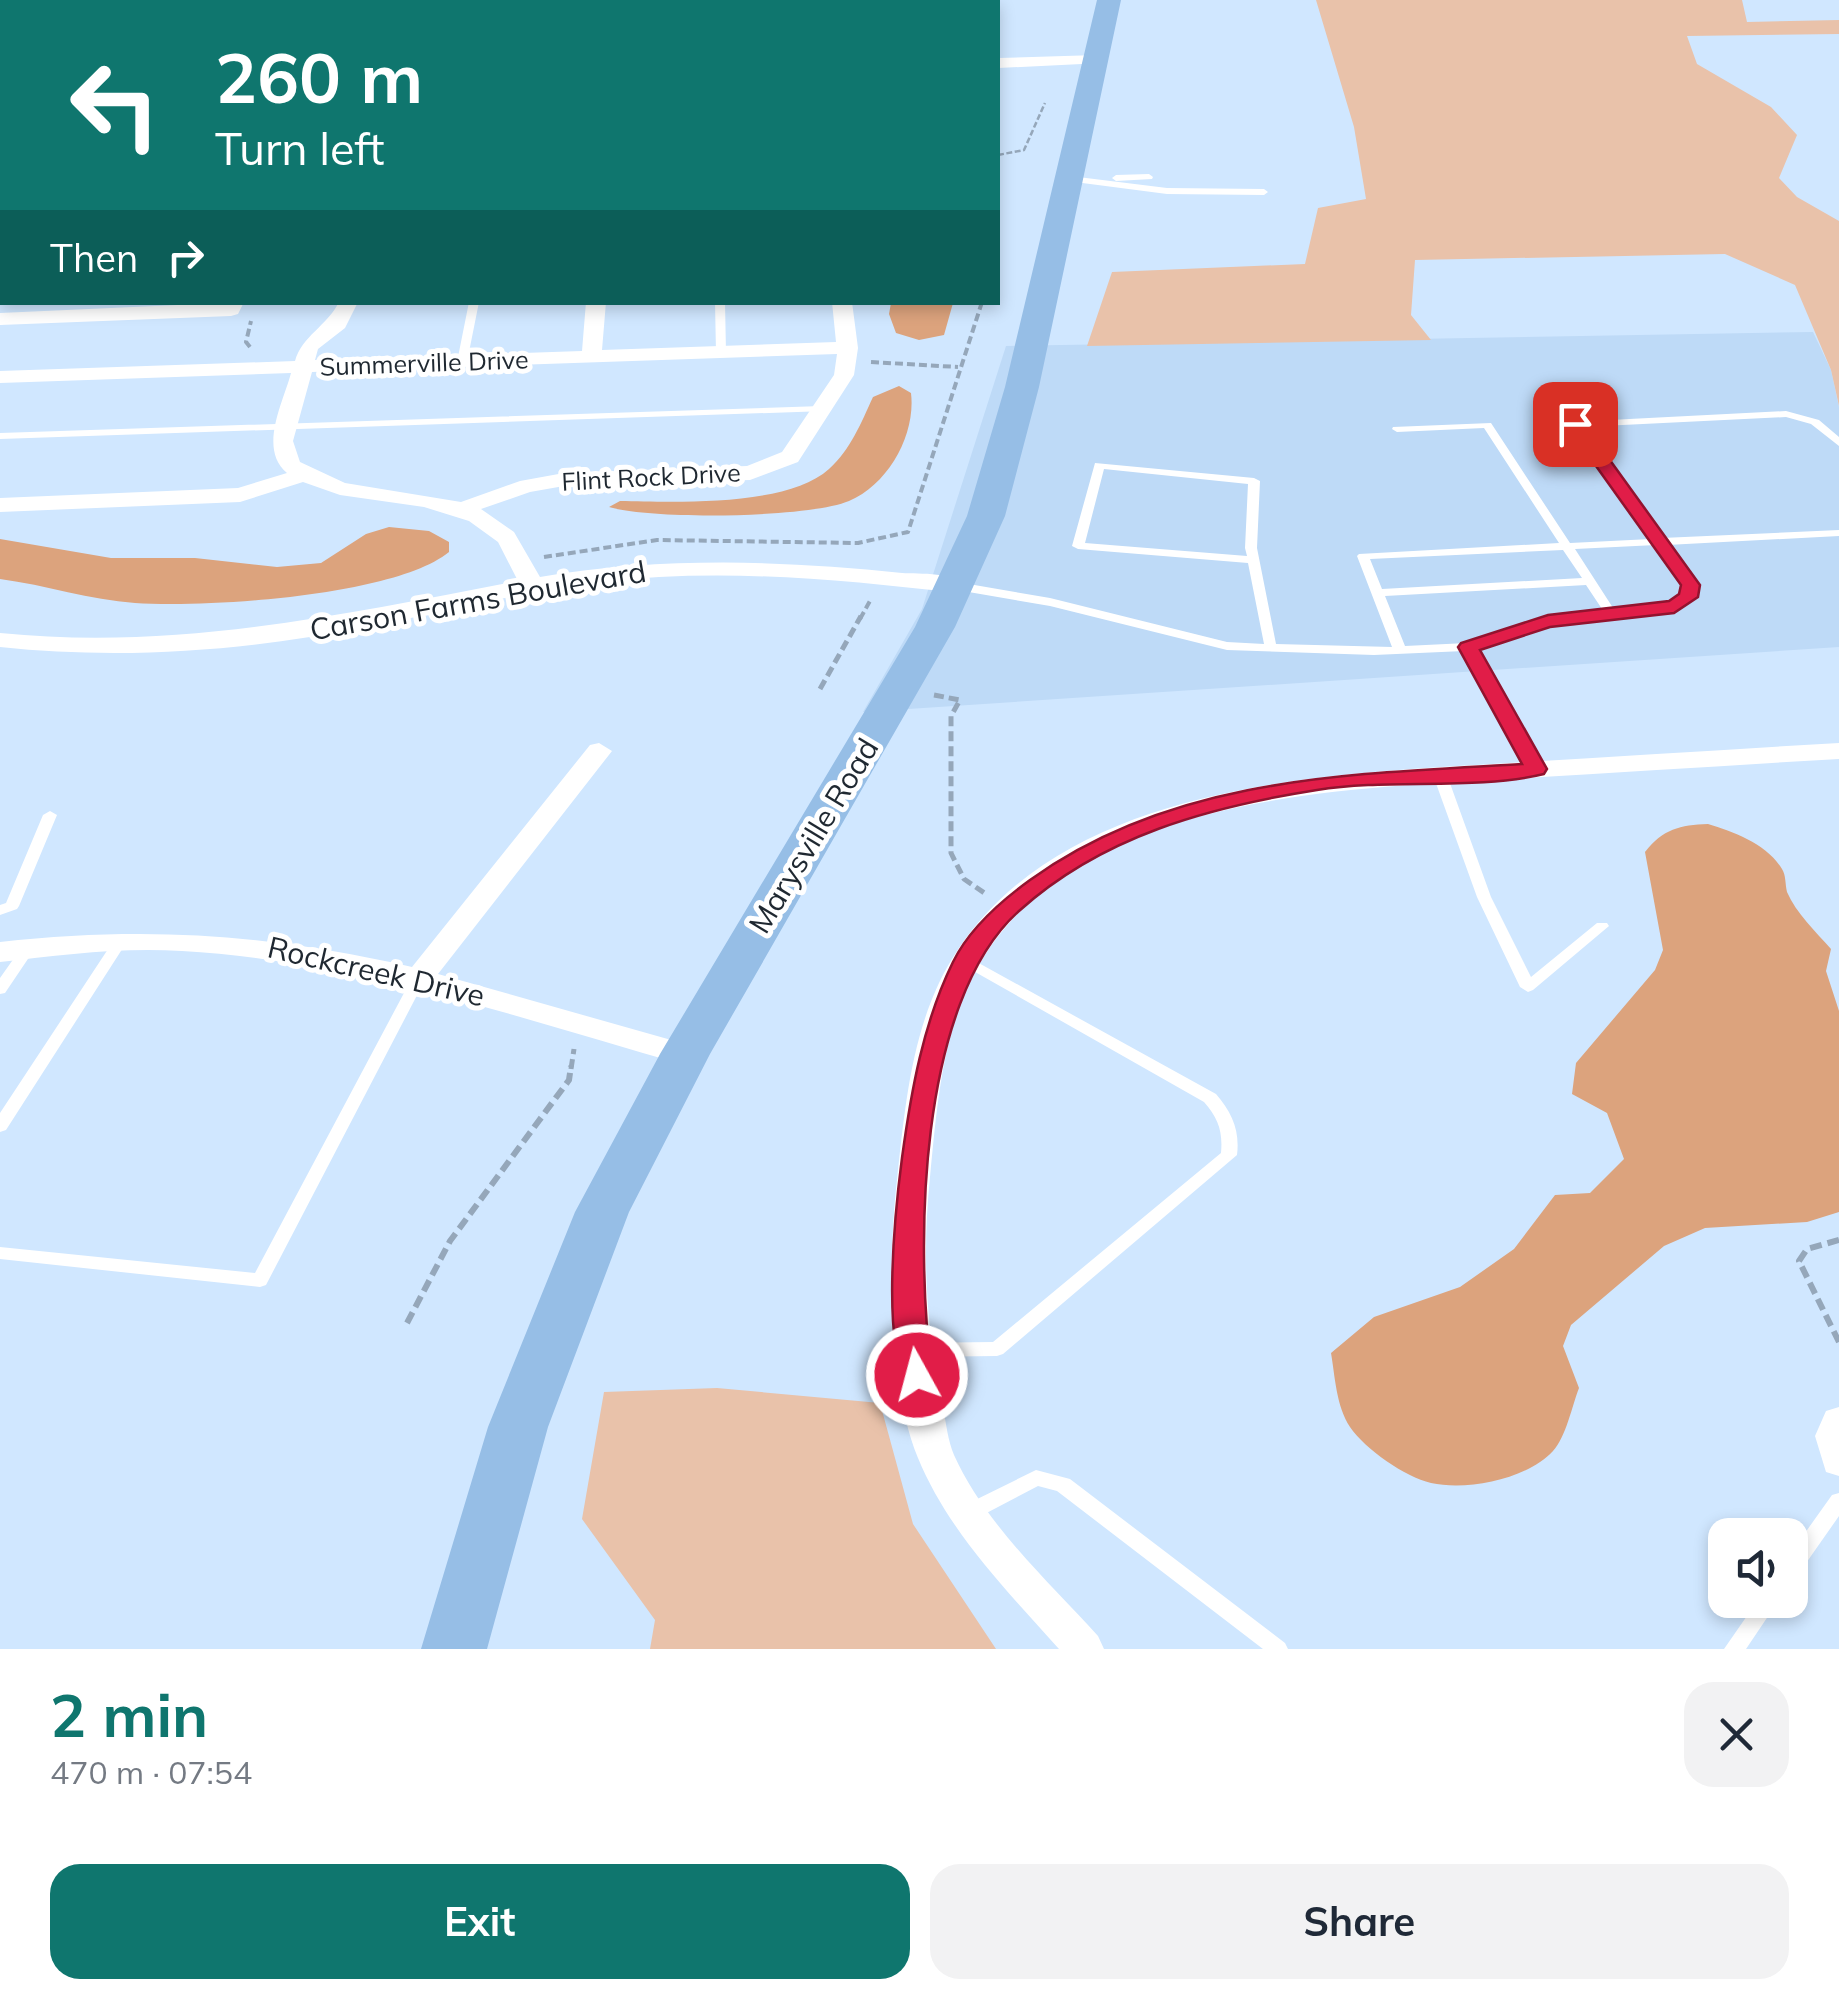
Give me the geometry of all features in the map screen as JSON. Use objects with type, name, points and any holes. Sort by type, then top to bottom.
[{"type":"highway","name":"Marysville Road","points":[[454,1649],[518,1427],[570,1286],[631,1153],[685,1054],[902,688],[956,586],[1002,464],[1082,180],[1109,0]]},
{"type":"street","points":[[1000,63],[1097,60]]},
{"type":"street","points":[[348,305],[338,324],[310,347],[286,428],[283,453],[303,476],[353,492],[462,510],[501,532],[532,585]]},
{"type":"street","points":[[592,357],[596,305]]},
{"type":"street","points":[[842,305],[848,354]]},
{"type":"street","points":[[0,319],[233,306]]},
{"type":"street","name":"Summerville Drive","points":[[0,378],[721,352],[848,354]]},
{"type":"street","name":"Flint Rock Drive","points":[[462,510],[484,497],[531,484],[766,470],[790,457],[822,409],[848,354]]},
{"type":"street","points":[[0,505],[240,496],[303,476]]},
{"type":"street","name":"Carson Farms Boulevard","points":[[0,640],[139,646],[261,637],[532,585],[663,569],[725,567],[876,576],[956,586]]},
{"type":"street","points":[[419,978],[599,751]]},
{"type":"street","points":[[1084,1649],[969,1512],[936,1459],[914,1350],[908,1278],[910,1200],[938,1032],[966,961],[1008,907],[1066,865],[1131,830],[1200,806],[1320,782],[1839,751]]},
{"type":"street","name":"Rockcreek Drive","points":[[15,949],[121,940],[250,943],[419,978],[685,1054]]},
{"type":"street","points":[[1839,1422],[1834,1436],[1839,1460]]},
{"type":"lane","points":[[1082,180],[1149,176]]},
{"type":"lane","points":[[1082,180],[1168,191],[1264,192]]},
{"type":"lane","points":[[462,362],[473,305]]},
{"type":"lane","points":[[720,305],[721,352]]},
{"type":"lane","points":[[0,436],[822,409]]},
{"type":"lane","points":[[956,586],[1050,602],[1227,646],[1400,650],[1468,647],[1548,622],[1655,612],[1688,597],[1690,585],[1575,424],[1786,414],[1814,422],[1839,443]]},
{"type":"lane","points":[[1397,429],[1487,425],[1612,614]]},
{"type":"lane","points":[[1252,554],[1078,546],[1100,465],[1254,481],[1252,554],[1272,649]]},
{"type":"lane","points":[[1400,650],[1363,556],[1839,533]]},
{"type":"lane","points":[[1378,593],[1590,581]]},
{"type":"lane","points":[[1468,647],[1536,769]]},
{"type":"lane","points":[[1440,775],[1484,897],[1528,988],[1602,926]]},
{"type":"lane","points":[[0,910],[12,906],[50,814]]},
{"type":"lane","points":[[0,1126],[121,940]]},
{"type":"lane","points":[[0,989],[15,949]]},
{"type":"lane","points":[[914,1350],[998,1349],[1229,1155],[1232,1137],[1228,1119],[1210,1098],[966,961]]},
{"type":"lane","points":[[0,1252],[260,1280],[419,978]]},
{"type":"lane","points":[[969,1512],[1036,1478],[1064,1485],[1278,1649]]},
{"type":"lane","points":[[1808,1545],[1839,1501]]},
{"type":"lane","points":[[1734,1649],[1756,1618]]},
{"type":"path","points":[[1000,155],[1024,150],[1044,103]]},
{"type":"path","points":[[520,562],[593,545],[644,540],[777,538],[871,544],[908,532],[957,391],[958,367],[981,305]]},
{"type":"path","points":[[233,306],[251,322],[246,342],[261,350]]},
{"type":"path","points":[[848,354],[958,367]]},
{"type":"path","points":[[820,689],[871,600],[876,576]]},
{"type":"path","points":[[902,688],[960,700],[951,716],[951,853],[964,879],[1008,907]]},
{"type":"path","points":[[408,1323],[450,1241],[569,1080],[572,1051],[590,1027]]},
{"type":"path","points":[[1839,1240],[1807,1249],[1799,1262],[1839,1342]]},
{"type":"shaded area","points":[[1316,0],[1742,0],[1747,22],[1839,20],[1839,34],[1687,36],[1697,64],[1771,107],[1797,135],[1779,178],[1797,197],[1839,221],[1839,406],[1831,370],[1795,285],[1725,254],[1415,260],[1411,315],[1431,340],[1087,346],[1112,272],[1305,264],[1318,208],[1366,199],[1354,127]]},
{"type":"shaded area","points":[[890,305],[952,305],[944,335],[919,340],[896,333],[889,314]]},
{"type":"shaded area","points":[[1813,332],[1831,370],[1839,407],[1839,647],[863,712],[922,609],[1006,346]]},
{"type":"shaded area","points":[[899,386],[911,393],[904,441],[888,470],[849,501],[800,511],[730,515],[659,514],[609,507],[620,501],[730,500],[786,490],[810,481],[829,469],[843,453],[873,397]]},
{"type":"shaded area","points":[[389,527],[429,531],[449,542],[449,552],[423,567],[387,579],[345,589],[252,601],[135,603],[0,579],[0,539],[111,558],[195,558],[277,567],[321,563],[366,534]]},
{"type":"shaded area","points":[[1708,824],[1749,840],[1776,860],[1796,907],[1831,949],[1826,971],[1839,1011],[1839,1212],[1807,1222],[1705,1228],[1664,1246],[1571,1325],[1563,1346],[1579,1388],[1558,1445],[1542,1461],[1513,1476],[1479,1484],[1446,1485],[1409,1475],[1375,1453],[1350,1427],[1339,1400],[1331,1353],[1374,1317],[1460,1287],[1514,1249],[1555,1195],[1590,1193],[1624,1159],[1607,1113],[1572,1094],[1576,1063],[1655,970],[1663,950],[1645,852],[1673,830]]},
{"type":"shaded area","points":[[717,1388],[880,1403],[913,1524],[996,1649],[650,1649],[655,1620],[582,1519],[604,1392]]},
{"type":"route","points":[[917,1375],[907,1297],[910,1200],[938,1032],[966,961],[1008,907],[1066,865],[1131,830],[1200,806],[1320,782],[1536,769],[1468,647],[1548,622],[1674,607],[1688,597],[1690,585],[1575,424]]}]
